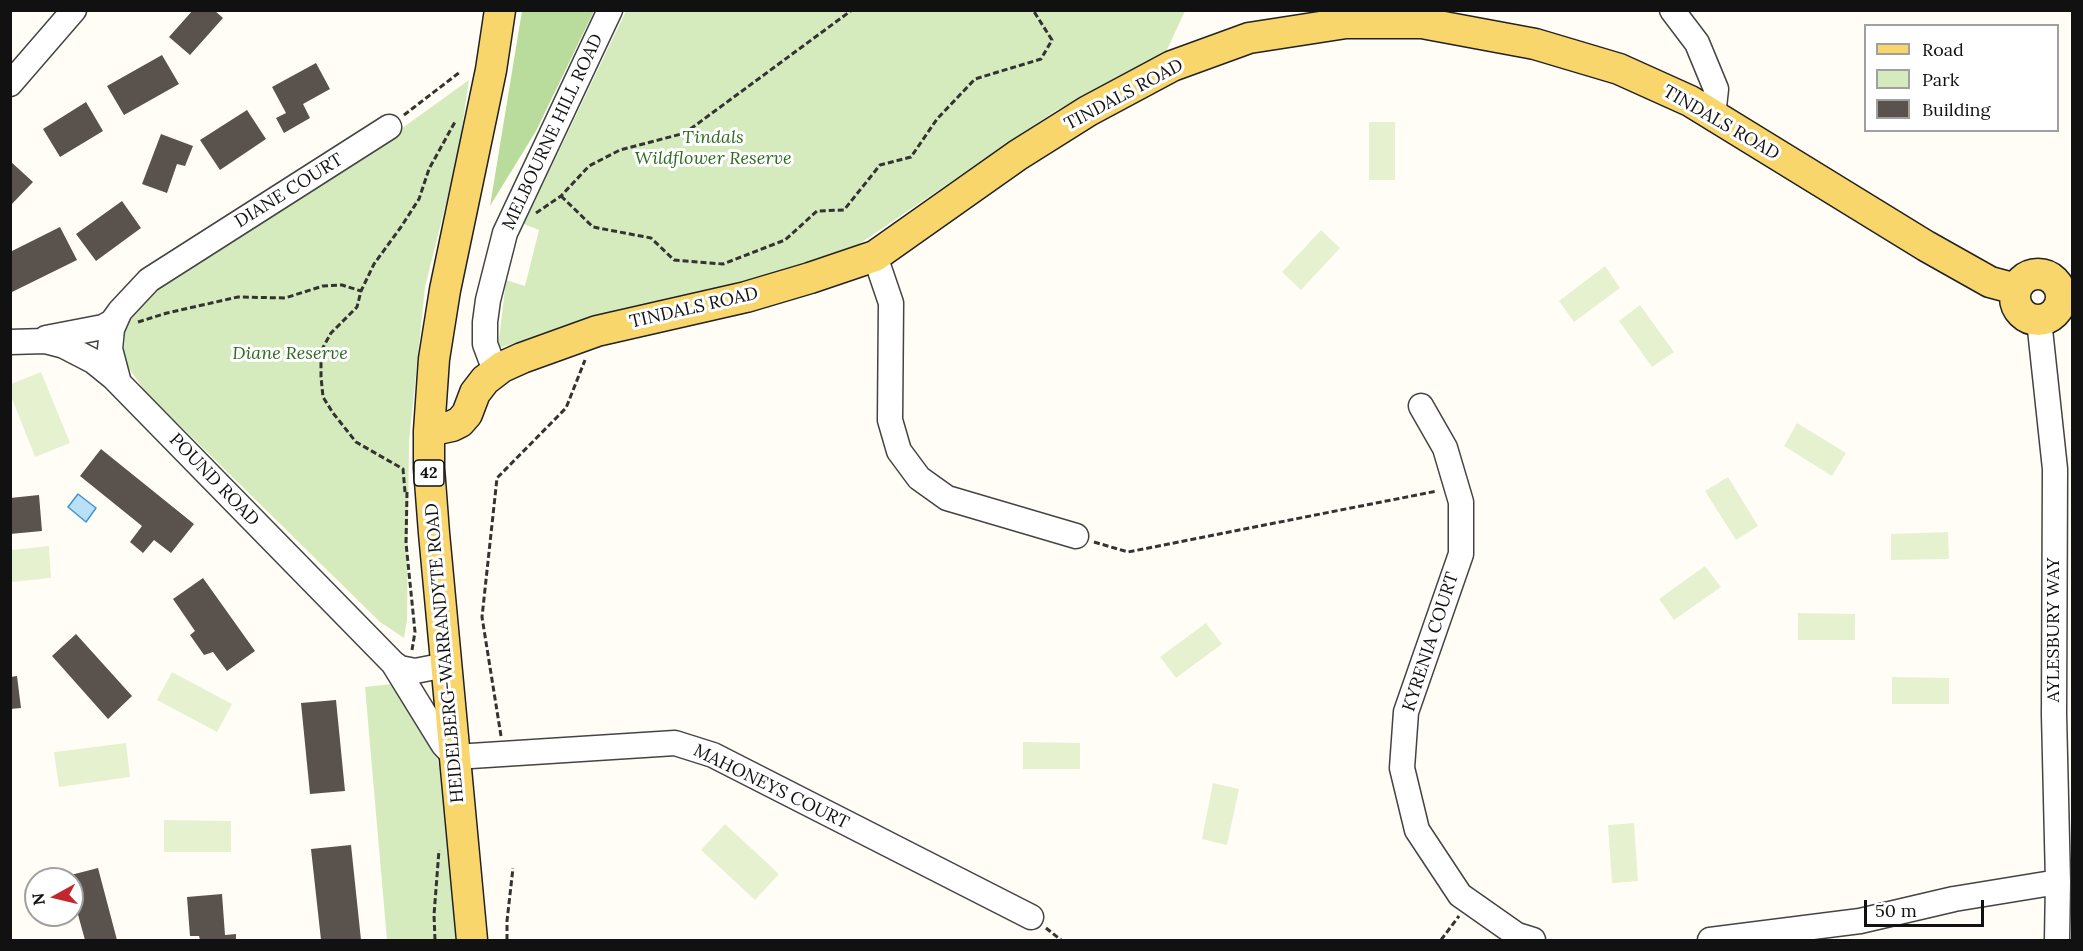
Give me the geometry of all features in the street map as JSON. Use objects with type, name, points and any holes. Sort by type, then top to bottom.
[{"type":"main road","name":"HEIDELBERG-WARRANDYTE ROAD","points":[[472,940],[431,498],[429,431],[432,383],[445,290],[491,70],[500,10]]},
{"type":"main road","name":"TINDALS ROAD","points":[[432,383],[455,384],[494,365],[522,358],[586,335],[747,297],[810,279],[875,256],[1018,155],[1088,111],[1172,66],[1249,38],[1346,23],[1422,23],[1535,44],[1619,69],[1690,101],[1926,246],[1990,282],[2016,290]]},
{"type":"main road","points":[[2031,275],[2045,275],[2056,283],[2067,296],[2052,315],[2039,320],[2032,319],[2019,311],[2016,304],[2016,290],[2024,278],[2031,275]]},
{"type":"main road","name":"TINDALS ROAD","points":[[429,431],[460,422],[477,388],[494,365]]},
{"type":"street","points":[[10,84],[74,10]]},
{"type":"street","name":"MELBOURNE HILL ROAD","points":[[494,365],[484,342],[485,322],[488,300],[505,233],[610,10]]},
{"type":"street","points":[[1672,10],[1697,43],[1716,89],[1713,116]]},
{"type":"street","name":"DIANE COURT","points":[[21,341],[103,327],[112,322],[135,294],[157,273],[389,128]]},
{"type":"street","points":[[875,256],[891,303],[890,420],[899,452],[919,478],[947,498],[1076,536]]},
{"type":"street","points":[[117,318],[110,349],[119,383]]},
{"type":"street","name":"AYLESBURY WAY","points":[[2039,320],[2055,469],[2063,715],[2057,940]]},
{"type":"street","name":"POUND ROAD","points":[[21,341],[53,343],[72,349],[93,361],[119,383],[399,672],[443,744],[455,757]]},
{"type":"street","name":"KYRENIA COURT","points":[[1421,406],[1445,448],[1461,502],[1461,554],[1406,712],[1402,768],[1417,830],[1460,894],[1517,935],[1533,940]]},
{"type":"street","points":[[399,672],[410,686],[418,689],[447,675]]},
{"type":"street","name":"MAHONEYS COURT","points":[[455,757],[675,743],[713,755],[1031,916]]},
{"type":"street","points":[[1710,940],[1860,921],[1954,899],[2058,882]]},
{"type":"path","points":[[852,10],[685,133],[620,150],[589,166],[561,196],[593,227],[651,238],[674,260],[723,264],[785,240],[817,212],[844,210],[880,165],[911,158],[937,118],[975,79],[1041,59],[1052,40],[1033,10]]},
{"type":"path","points":[[389,128],[460,72]]},
{"type":"path","points":[[399,672],[412,651],[415,632],[406,543],[406,497],[403,469],[356,442],[333,413],[323,397],[321,351],[331,333],[357,307],[361,291],[374,264],[402,227],[419,199],[429,169],[459,114]]},
{"type":"path","points":[[117,318],[143,321],[167,313],[238,297],[285,298],[322,286],[342,285],[361,291]]},
{"type":"path","points":[[504,753],[482,617],[497,478],[566,408],[586,335]]},
{"type":"path","points":[[406,497],[411,478]]},
{"type":"path","points":[[1076,536],[1128,552],[1457,488]]},
{"type":"path","points":[[435,940],[434,915],[440,845]]},
{"type":"path","points":[[507,940],[513,868]]},
{"type":"path","points":[[1441,940],[1469,902]]},
{"type":"green space","points":[[522,11],[594,11],[536,131],[490,206]]},
{"type":"green space","name":"Tindals Wildflower Reserve","points":[[626,11],[1185,11],[1165,54],[1055,111],[846,253],[498,348],[506,280],[525,286],[539,230],[524,224]]},
{"type":"green space","name":"Diane Reserve","points":[[469,80],[458,155],[425,287],[409,441],[407,620],[404,638],[380,622],[145,391],[123,360],[126,322],[157,286],[365,155]]},
{"type":"green space","points":[[1369,122],[1395,122],[1395,180],[1369,180]]},
{"type":"green space","points":[[1321,230],[1340,248],[1301,290],[1282,272]]},
{"type":"green space","points":[[1605,266],[1620,288],[1574,322],[1559,301]]},
{"type":"green space","points":[[1640,305],[1674,352],[1652,367],[1619,321]]},
{"type":"green space","points":[[41,372],[70,443],[35,457],[11,396],[11,384]]},
{"type":"green space","points":[[1797,423],[1846,453],[1832,476],[1784,446]]},
{"type":"green space","points":[[1728,477],[1758,526],[1736,540],[1705,491]]},
{"type":"green space","points":[[1948,532],[1949,559],[1891,560],[1891,534]]},
{"type":"green space","points":[[49,546],[51,578],[11,582],[11,550]]},
{"type":"green space","points":[[1705,566],[1721,587],[1674,620],[1659,599]]},
{"type":"green space","points":[[1798,613],[1855,614],[1855,640],[1798,640]]},
{"type":"green space","points":[[1206,623],[1222,644],[1176,678],[1160,657]]},
{"type":"green space","points":[[172,672],[232,704],[217,732],[157,700]]},
{"type":"green space","points":[[1892,677],[1949,678],[1949,704],[1892,704]]},
{"type":"green space","points":[[393,684],[419,719],[436,754],[442,775],[462,940],[387,940],[365,687]]},
{"type":"green space","points":[[1023,742],[1080,743],[1080,769],[1023,769]]},
{"type":"green space","points":[[126,743],[130,777],[59,787],[54,752]]},
{"type":"green space","points":[[1213,783],[1239,789],[1227,845],[1202,839]]},
{"type":"green space","points":[[164,820],[231,821],[231,852],[164,852]]},
{"type":"green space","points":[[1634,823],[1638,881],[1612,883],[1608,825]]},
{"type":"green space","points":[[725,824],[779,874],[755,900],[701,850]]},
{"type":"water","points":[[78,494],[96,508],[86,522],[68,507]]},
{"type":"building","points":[[193,10],[214,10],[223,18],[190,55],[169,37]]},
{"type":"building","points":[[162,55],[179,84],[124,115],[107,86]]},
{"type":"building","points":[[316,63],[330,89],[303,104],[310,118],[284,133],[276,118],[286,113],[272,87]]},
{"type":"building","points":[[86,102],[103,131],[60,157],[43,129]]},
{"type":"building","points":[[247,110],[266,139],[220,170],[200,140]]},
{"type":"building","points":[[161,134],[193,146],[185,166],[177,164],[167,193],[142,184]]},
{"type":"building","points":[[10,161],[33,182],[10,206]]},
{"type":"building","points":[[122,201],[141,228],[96,261],[76,234]]},
{"type":"building","points":[[60,227],[77,260],[10,293],[10,252]]},
{"type":"building","points":[[101,449],[194,524],[171,553],[154,540],[143,553],[130,542],[142,526],[80,476]]},
{"type":"building","points":[[39,495],[42,531],[10,534],[10,498]]},
{"type":"building","points":[[203,578],[255,651],[227,671],[213,652],[204,655],[190,635],[195,631],[173,599]]},
{"type":"building","points":[[76,634],[132,696],[108,719],[52,656]]},
{"type":"building","points":[[17,676],[21,708],[10,709],[10,677]]},
{"type":"building","points":[[336,700],[345,791],[310,794],[301,703]]},
{"type":"building","points":[[351,845],[361,940],[321,940],[311,849]]},
{"type":"building","points":[[98,868],[117,940],[85,940],[81,927],[84,927],[84,872]]},
{"type":"building","points":[[222,894],[225,935],[236,934],[236,940],[200,940],[199,936],[190,936],[187,897]]}]
